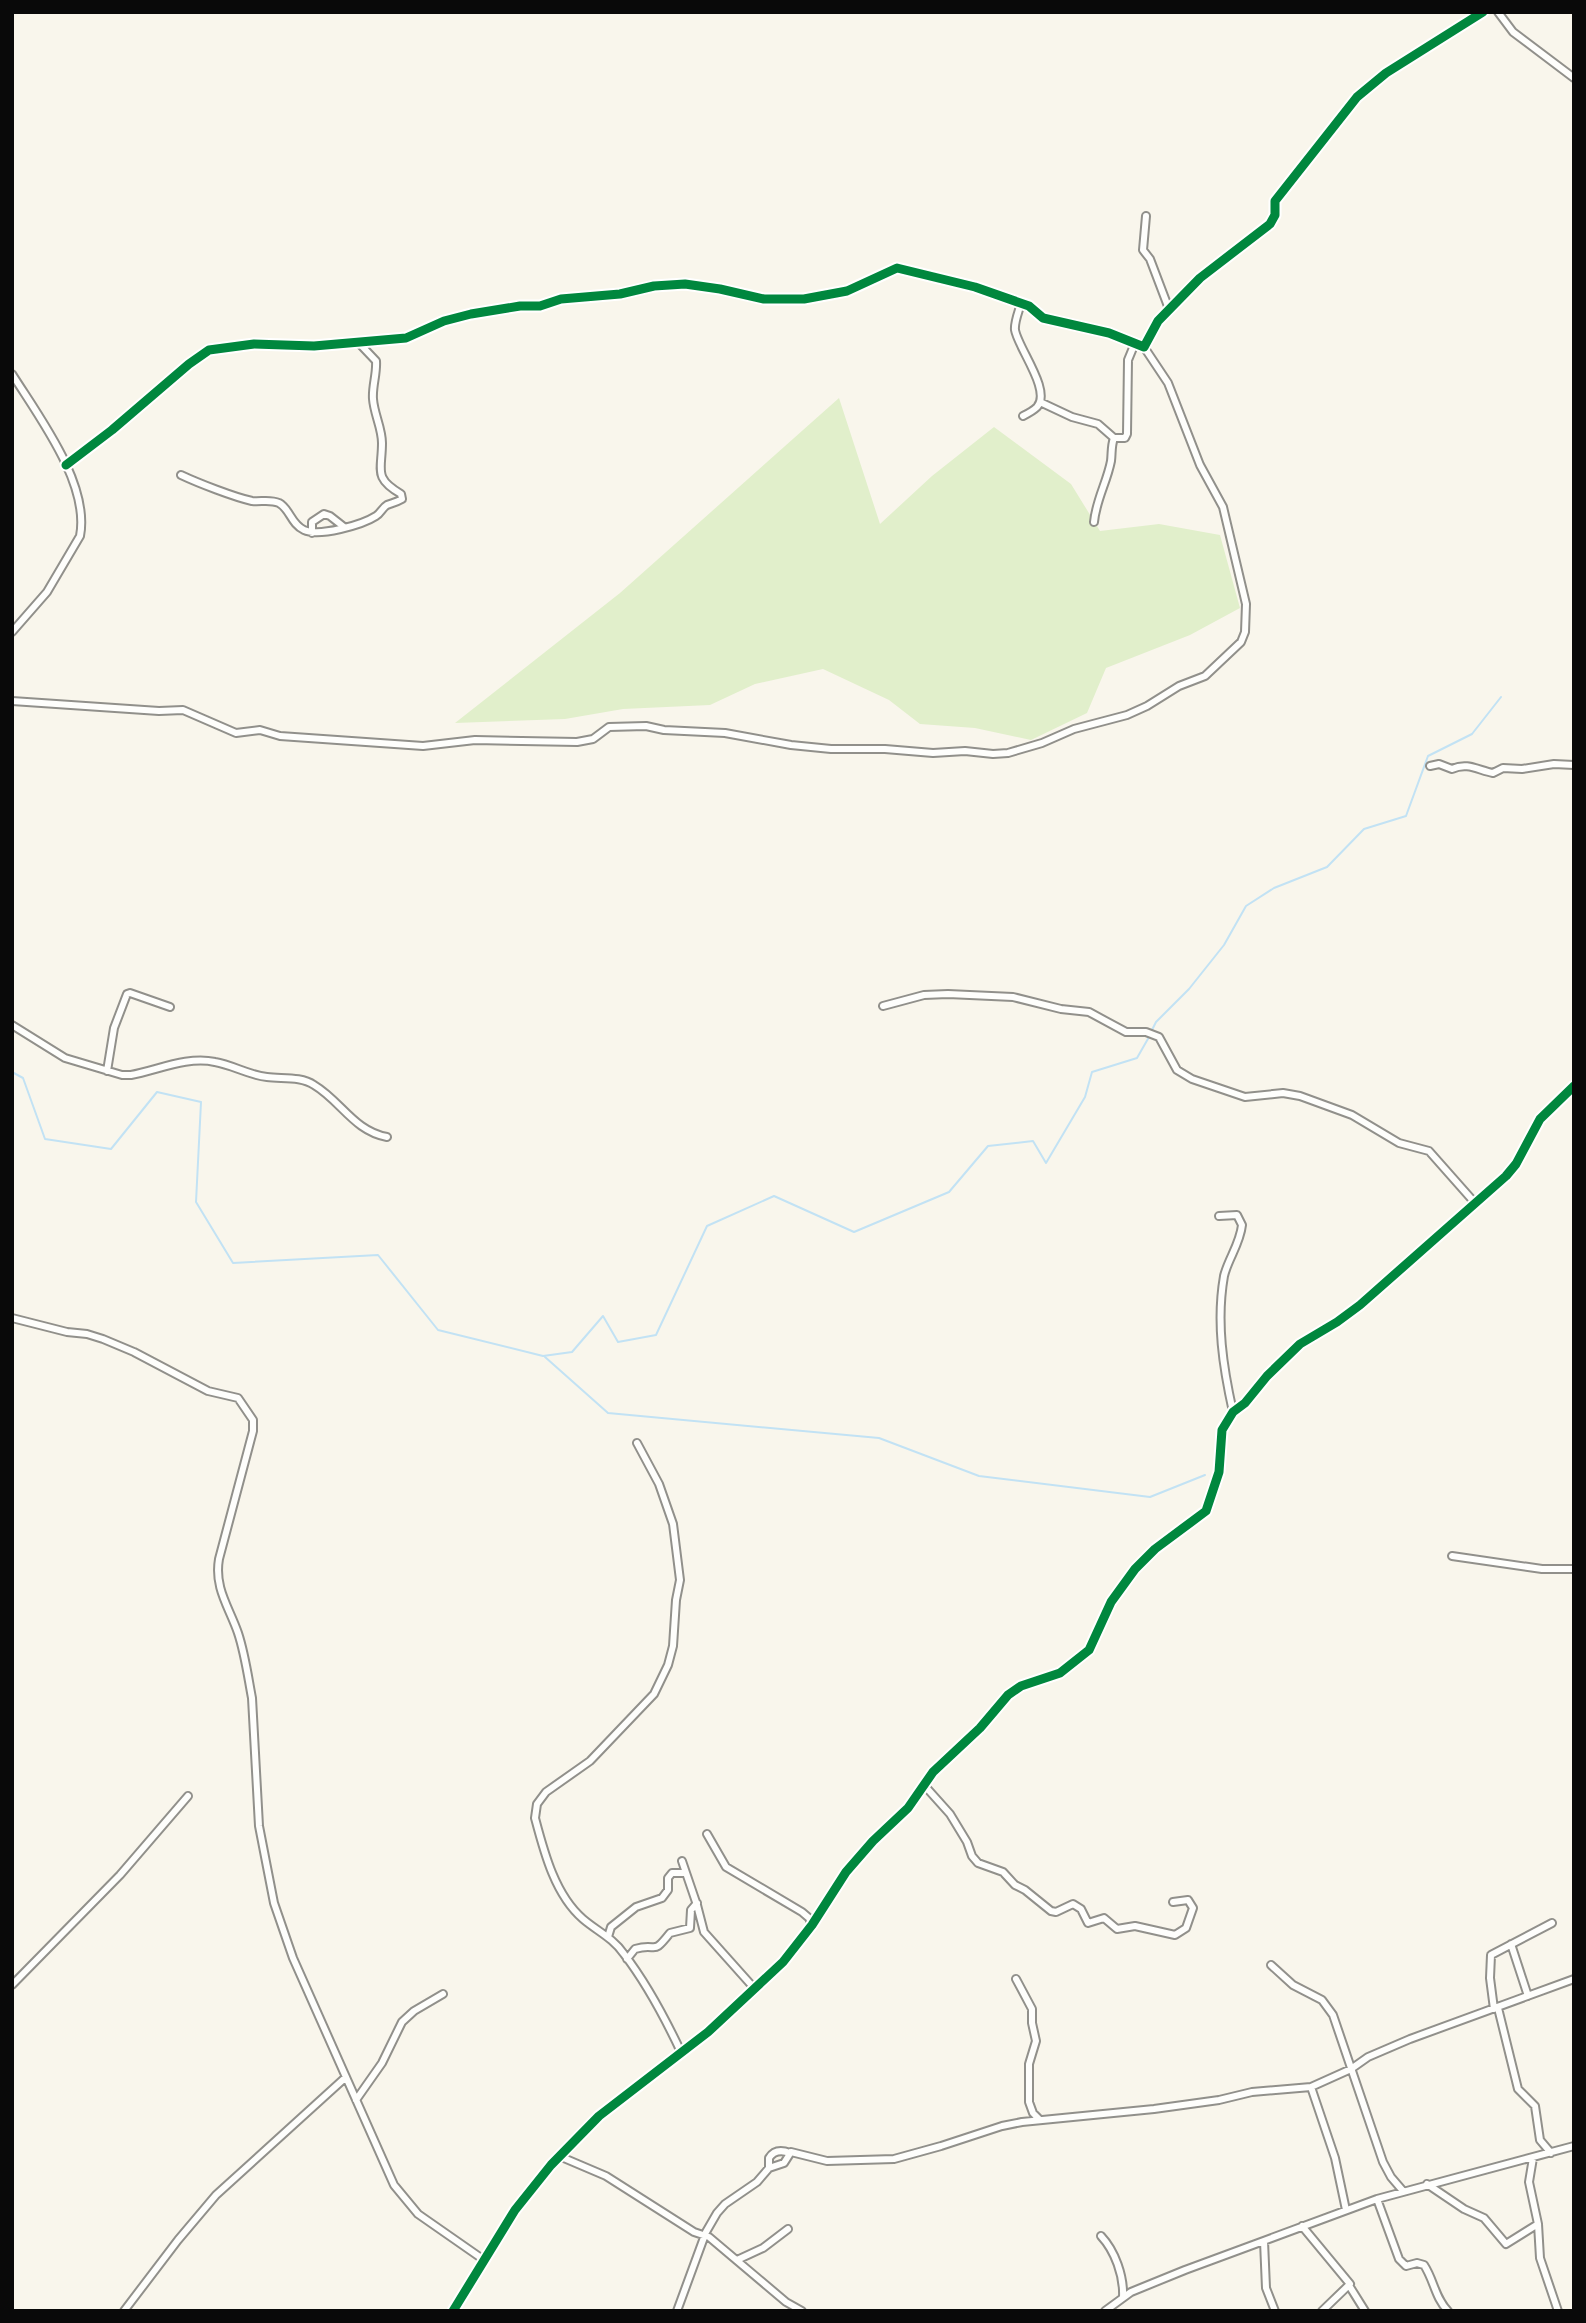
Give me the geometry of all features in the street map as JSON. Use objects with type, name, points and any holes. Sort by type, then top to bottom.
[{"type":"street","points":[[1144,347],[1158,321],[1200,278],[1270,224],[1275,215],[1275,201],[1357,97],[1386,73],[1483,12]]},
{"type":"street","points":[[1498,12],[1513,32],[1574,78]]},
{"type":"street","points":[[1146,216],[1144,253],[1150,259],[1170,309]]},
{"type":"street","points":[[12,701],[162,711],[175,709],[236,733],[260,730],[280,736],[423,746],[464,740],[577,742],[593,739],[609,727],[642,726],[668,731],[725,733],[791,745],[853,750],[886,749],[933,753],[965,751],[993,754],[1042,743],[1074,729],[1136,712],[1179,686],[1205,676],[1241,642],[1245,632],[1246,604],[1223,507],[1200,465],[1168,383],[1144,347],[1109,333],[1043,317],[1021,303],[975,287],[897,268],[847,291],[804,299],[764,299],[685,284],[654,286],[620,294],[561,299],[540,306],[512,307],[471,314],[444,321],[406,338],[314,346],[254,344],[209,350],[189,363],[112,430],[66,465]]},
{"type":"street","points":[[1021,303],[1014,328],[1037,377],[1040,402],[1037,408],[1023,416]]},
{"type":"street","points":[[181,475],[250,500],[277,503],[284,507],[292,522],[312,533],[326,533],[372,518],[388,505],[400,502],[402,497],[387,486],[382,476],[379,459],[381,431],[374,410],[373,391],[376,361],[357,341]]},
{"type":"street","points":[[1040,402],[1098,424],[1114,438],[1125,438],[1128,360],[1135,343]]},
{"type":"street","points":[[12,374],[66,465],[80,498],[80,534],[47,592],[12,632]]},
{"type":"street","points":[[1094,522],[1095,510],[1111,462],[1114,438]]},
{"type":"street","points":[[312,533],[312,522],[324,514],[344,527]]},
{"type":"street","points":[[1430,766],[1439,764],[1452,769],[1460,765],[1493,773],[1503,768],[1574,765]]},
{"type":"street","points":[[107,1071],[114,1028],[127,994],[170,1007]]},
{"type":"street","points":[[883,1006],[924,995],[948,994],[1013,997],[1061,1009],[1089,1012],[1126,1032],[1146,1032],[1159,1037],[1177,1070],[1192,1079],[1245,1097],[1283,1093],[1300,1096],[1352,1115],[1399,1143],[1429,1151],[1475,1203]]},
{"type":"street","points":[[12,1025],[55,1054],[107,1071],[131,1075],[183,1063],[213,1061],[256,1075],[306,1081],[323,1091],[349,1118],[366,1130],[387,1137]]},
{"type":"street","points":[[453,2311],[515,2210],[559,2156],[609,2108],[719,2022],[791,1954],[846,1872],[873,1840],[902,1814],[933,1772],[980,1728],[1013,1690],[1060,1673],[1082,1657],[1093,1643],[1111,1602],[1135,1569],[1155,1549],[1206,1511],[1219,1472],[1222,1430],[1233,1412],[1245,1403],[1267,1376],[1300,1344],[1360,1305],[1513,1169],[1536,1125],[1574,1086]]},
{"type":"street","points":[[1219,1216],[1237,1215],[1242,1225],[1225,1274],[1221,1305],[1222,1354],[1233,1412]]},
{"type":"street","points":[[12,1318],[67,1332],[87,1334],[134,1352],[214,1394],[238,1398],[253,1420],[253,1431],[219,1559],[217,1577],[223,1600],[238,1633],[248,1678],[259,1826],[274,1903],[293,1958],[386,2171],[405,2201],[431,2225],[484,2260]]},
{"type":"street","points":[[637,1443],[659,1484],[673,1524],[680,1580],[673,1646],[668,1665],[653,1694],[590,1761],[546,1792],[537,1804],[535,1818],[563,1895],[583,1919],[608,1937],[627,1958],[666,2020],[681,2052]]},
{"type":"street","points":[[1452,1556],[1542,1569],[1574,1569]]},
{"type":"street","points":[[924,1785],[950,1814],[975,1860],[989,1869],[1003,1872],[1013,1883],[1051,1911],[1063,1910],[1073,1904],[1081,1909],[1088,1923],[1104,1917],[1116,1928],[1135,1926],[1175,1935],[1186,1928],[1193,1908],[1188,1900],[1173,1902]]},
{"type":"street","points":[[12,1985],[120,1875],[188,1796]]},
{"type":"street","points":[[708,1834],[726,1867],[802,1912],[812,1925]]},
{"type":"street","points":[[682,1861],[706,1936],[754,1988]]},
{"type":"street","points":[[608,1937],[611,1927],[631,1910],[662,1898],[668,1890],[668,1878],[672,1873],[684,1873]]},
{"type":"street","points":[[627,1958],[635,1949],[660,1947],[670,1933],[688,1930],[692,1923],[691,1910],[696,1903]]},
{"type":"street","points":[[1551,2153],[1541,2140],[1536,2109],[1518,2089],[1490,1978],[1491,1955],[1552,1923]]},
{"type":"street","points":[[1511,1944],[1528,1996]]},
{"type":"street","points":[[1271,1965],[1287,1980],[1328,2006],[1388,2172],[1403,2191]]},
{"type":"street","points":[[1016,1979],[1032,2009],[1036,2041],[1029,2064],[1029,2102],[1033,2113],[1040,2120]]},
{"type":"street","points":[[769,2168],[769,2158],[774,2152],[802,2154],[827,2161],[894,2159],[1002,2126],[1154,2109],[1219,2100],[1252,2092],[1311,2087],[1351,2069],[1368,2057],[1573,1980]]},
{"type":"street","points":[[356,2100],[373,2079],[402,2022],[414,2011],[443,1994]]},
{"type":"street","points":[[124,2311],[216,2195],[346,2077]]},
{"type":"street","points":[[1311,2087],[1335,2158],[1346,2210]]},
{"type":"street","points":[[1105,2311],[1124,2297],[1185,2270],[1377,2199],[1574,2146]]},
{"type":"street","points":[[677,2311],[705,2235],[720,2208],[757,2182],[769,2168],[784,2163],[790,2153]]},
{"type":"street","points":[[559,2156],[606,2176],[694,2232],[705,2235],[789,2304],[802,2311]]},
{"type":"street","points":[[1532,2158],[1529,2182],[1538,2224],[1542,2264],[1558,2311]]},
{"type":"street","points":[[1427,2184],[1464,2209],[1484,2218],[1506,2244],[1538,2224]]},
{"type":"street","points":[[1377,2199],[1399,2259],[1406,2266],[1417,2263],[1424,2265],[1438,2297],[1448,2311]]},
{"type":"street","points":[[1302,2227],[1349,2282],[1365,2311]]},
{"type":"street","points":[[737,2260],[763,2248],[788,2229]]},
{"type":"street","points":[[1101,2236],[1112,2250],[1124,2286],[1124,2297]]},
{"type":"street","points":[[1264,2241],[1266,2288],[1275,2311]]},
{"type":"street","points":[[702,2247],[719,2246]]},
{"type":"street","points":[[1322,2311],[1350,2287]]},
{"type":"green space","points":[[839,398],[880,524],[932,476],[994,427],[1071,484],[1100,531],[1159,524],[1220,535],[1240,608],[1190,635],[1106,668],[1087,713],[1031,740],[975,728],[920,724],[889,700],[823,669],[755,684],[710,705],[623,709],[565,719],[455,723],[620,593]]},
{"type":"waterway","points":[[1151,1032],[1156,1022],[1189,989],[1224,945],[1246,906],[1274,888],[1327,867],[1364,829],[1406,816],[1428,756],[1472,734],[1501,697]]},
{"type":"waterway","points":[[12,1072],[23,1078],[45,1139],[111,1149],[157,1092],[201,1102],[196,1202],[233,1263],[378,1255],[438,1330],[543,1356],[572,1352],[603,1316],[618,1342],[656,1335],[707,1226],[774,1196],[854,1232],[949,1192],[988,1146],[1033,1141],[1046,1163],[1085,1097],[1092,1072],[1137,1058],[1149,1037]]},
{"type":"waterway","points":[[545,1357],[608,1413],[879,1438],[979,1476],[1150,1497],[1205,1475]]},
{"type":"cycle path","points":[[66,465],[209,350],[254,344],[314,346],[406,338],[444,321],[471,314],[520,306],[540,306],[561,299],[620,294],[654,286],[685,284],[764,299],[804,299],[847,291],[897,268],[975,287],[1029,306],[1043,318],[1109,333],[1144,347],[1158,321],[1200,278],[1270,224],[1275,215],[1275,201],[1357,97],[1386,73],[1483,12]]},
{"type":"cycle path","points":[[453,2311],[515,2210],[551,2165],[599,2116],[708,2032],[783,1962],[812,1925],[846,1872],[873,1841],[908,1808],[933,1772],[980,1728],[1008,1695],[1021,1686],[1060,1673],[1089,1650],[1111,1602],[1135,1569],[1155,1549],[1206,1511],[1219,1472],[1222,1430],[1233,1412],[1245,1403],[1267,1376],[1300,1344],[1360,1305],[1506,1176],[1516,1164],[1540,1119],[1574,1086]]}]
